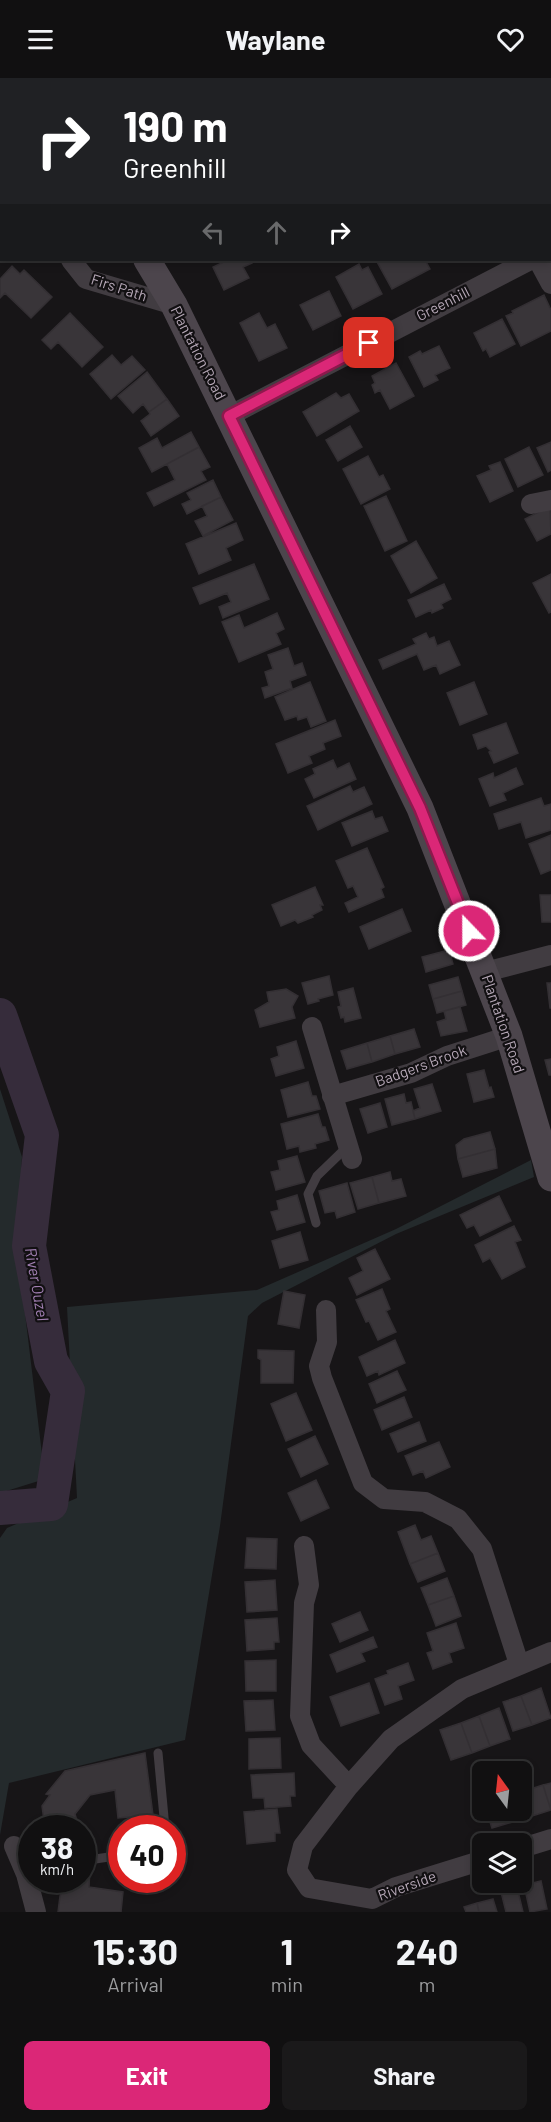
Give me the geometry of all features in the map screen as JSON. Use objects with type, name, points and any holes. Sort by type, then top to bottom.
[{"type":"street","name":"Firs Path","points":[[72,261],[87,279],[174,305]]},
{"type":"street","name":"Plantation Road","points":[[148,261],[174,305],[420,808],[509,1036],[551,1178]]},
{"type":"street","name":"Greenhill","points":[[229,416],[528,261]]},
{"type":"street","points":[[539,261],[551,284]]},
{"type":"street","points":[[531,504],[551,500]]},
{"type":"street","points":[[485,972],[551,955]]},
{"type":"street","points":[[312,1027],[350,1153]]},
{"type":"street","name":"Badgers Brook","points":[[332,1096],[411,1072],[447,1056],[509,1036]]},
{"type":"street","points":[[326,1310],[327,1342],[319,1366],[363,1483],[384,1499],[426,1503],[458,1519],[482,1549],[519,1664]]},
{"type":"street","points":[[304,1546],[309,1585],[304,1603],[300,1716],[311,1745],[349,1786]]},
{"type":"street","name":"Riverside","points":[[472,1863],[396,1887],[372,1899],[309,1888],[297,1870],[303,1846],[349,1786],[391,1739],[462,1689],[551,1652]]},
{"type":"street","points":[[532,1845],[551,1839]]},
{"type":"street","points":[[14,1846],[18,1853]]},
{"type":"street","points":[[33,1893],[36,1912]]},
{"type":"lane","points":[[316,1223],[308,1194],[317,1176],[350,1153]]},
{"type":"lane","points":[[158,1753],[164,1815]]},
{"type":"shaded area","points":[[0,1089],[22,1157],[17,1247],[45,1479],[0,1493]]},
{"type":"shaded area","points":[[531,1160],[534,1177],[396,1234],[262,1303],[248,1316],[220,1526],[185,1740],[9,1783],[0,1835],[0,1538],[7,1528],[77,1498],[67,1307],[257,1290],[396,1229]]},
{"type":"building","points":[[226,261],[251,261],[252,263],[243,267],[249,278],[224,290],[213,267]]},
{"type":"building","points":[[377,261],[426,261],[430,269],[392,289]]},
{"type":"building","points":[[359,264],[362,270],[368,267],[382,294],[353,309],[336,277]]},
{"type":"building","points":[[12,266],[20,274],[24,270],[52,297],[31,318],[5,293],[0,298],[0,279]]},
{"type":"building","points":[[329,291],[341,316],[313,330],[300,305]]},
{"type":"building","points":[[544,295],[551,310],[551,331],[521,346],[506,316]]},
{"type":"building","points":[[70,313],[103,347],[82,367],[58,342],[51,349],[42,340]]},
{"type":"building","points":[[259,313],[267,328],[275,324],[287,348],[259,361],[240,323]]},
{"type":"building","points":[[502,319],[515,344],[490,357],[486,349],[483,351],[474,333]]},
{"type":"building","points":[[439,346],[450,368],[435,375],[438,380],[424,387],[409,357],[420,351],[422,354]]},
{"type":"building","points":[[112,355],[121,365],[132,356],[145,370],[111,399],[90,374]]},
{"type":"building","points":[[396,363],[414,396],[390,409],[380,390],[375,393],[372,376]]},
{"type":"building","points":[[147,372],[167,399],[149,412],[143,404],[133,413],[118,396]]},
{"type":"building","points":[[336,393],[341,398],[349,394],[359,411],[317,436],[303,412]]},
{"type":"building","points":[[167,399],[179,416],[151,436],[141,421]]},
{"type":"building","points":[[350,426],[362,447],[338,461],[326,440]]},
{"type":"building","points":[[191,432],[199,447],[152,472],[139,448],[157,438],[162,448]]},
{"type":"building","points":[[551,442],[551,470],[548,472],[537,448]]},
{"type":"building","points":[[199,447],[210,467],[201,471],[206,480],[154,506],[147,493],[175,480],[167,464]]},
{"type":"building","points":[[529,447],[543,475],[518,487],[505,459]]},
{"type":"building","points":[[368,456],[379,477],[383,475],[390,489],[361,504],[343,469]]},
{"type":"building","points":[[500,462],[513,491],[490,502],[477,476],[491,470],[489,466]]},
{"type":"building","points":[[213,480],[221,497],[187,514],[182,504],[191,500],[187,493]]},
{"type":"building","points":[[386,496],[407,541],[385,551],[364,506]]},
{"type":"building","points":[[221,497],[233,520],[203,536],[195,521],[207,516],[202,506]]},
{"type":"building","points":[[550,506],[551,534],[537,541],[525,519]]},
{"type":"building","points":[[236,523],[243,540],[226,548],[231,560],[199,574],[186,544]]},
{"type":"building","points":[[416,541],[437,578],[411,593],[391,556]]},
{"type":"building","points":[[254,564],[269,599],[223,618],[219,607],[231,602],[227,593],[200,604],[193,588]]},
{"type":"building","points":[[551,574],[551,612],[549,613],[533,583]]},
{"type":"building","points":[[444,584],[451,599],[441,604],[443,608],[432,613],[431,610],[416,617],[408,600]]},
{"type":"building","points":[[277,613],[284,629],[276,633],[281,644],[239,662],[222,622],[239,615],[244,628]]},
{"type":"building","points":[[426,633],[429,639],[434,637],[437,646],[449,641],[460,665],[440,674],[436,665],[424,670],[417,654],[383,669],[379,660],[416,644],[413,639]]},
{"type":"building","points":[[288,648],[294,666],[302,663],[306,675],[290,681],[292,688],[265,698],[262,688],[269,686],[265,672],[273,669],[268,655]]},
{"type":"building","points":[[310,682],[326,721],[311,727],[307,717],[298,720],[297,716],[285,720],[275,697]]},
{"type":"building","points":[[474,682],[487,714],[460,725],[447,693]]},
{"type":"building","points":[[335,720],[341,736],[323,743],[325,749],[309,756],[312,763],[288,773],[276,744]]},
{"type":"building","points":[[506,723],[518,753],[494,763],[489,752],[491,751],[486,746],[478,749],[473,735]]},
{"type":"building","points":[[333,760],[337,769],[349,763],[356,779],[314,798],[305,779],[315,774],[313,769]]},
{"type":"building","points":[[516,768],[523,784],[503,793],[506,800],[490,806],[479,779],[493,773],[494,778]]},
{"type":"building","points":[[350,786],[353,792],[364,787],[372,804],[318,830],[307,806]]},
{"type":"building","points":[[541,798],[544,806],[551,804],[551,830],[526,838],[521,822],[499,829],[494,814]]},
{"type":"building","points":[[372,811],[375,819],[382,817],[388,831],[352,846],[342,823]]},
{"type":"building","points":[[551,835],[551,870],[541,874],[529,844]]},
{"type":"building","points":[[367,848],[384,887],[381,889],[384,897],[349,912],[345,903],[358,897],[353,886],[348,888],[336,861]]},
{"type":"building","points":[[315,887],[323,905],[320,905],[322,910],[312,915],[313,917],[298,923],[295,920],[281,926],[272,905]]},
{"type":"building","points":[[540,895],[551,895],[551,922],[542,922]]},
{"type":"building","points":[[402,909],[411,931],[369,949],[360,927]]},
{"type":"building","points":[[449,950],[453,964],[426,972],[422,957]]},
{"type":"building","points":[[329,976],[333,995],[308,1004],[302,983]]},
{"type":"building","points":[[458,977],[462,991],[433,999],[429,985]]},
{"type":"building","points":[[547,983],[551,983],[551,1008],[550,1008]]},
{"type":"building","points":[[353,988],[361,1018],[345,1022],[344,1017],[341,1018],[338,1007],[341,1006],[338,992]]},
{"type":"building","points":[[286,989],[298,996],[292,1007],[295,1018],[260,1027],[255,1010],[269,1002],[267,992]]},
{"type":"building","points":[[462,991],[466,1005],[437,1013],[433,999]]},
{"type":"building","points":[[460,1007],[467,1031],[441,1036],[437,1022],[446,1019],[444,1011]]},
{"type":"building","points":[[414,1029],[420,1047],[395,1054],[390,1036]]},
{"type":"building","points":[[390,1036],[395,1054],[372,1062],[367,1043]]},
{"type":"building","points":[[296,1041],[304,1068],[276,1076],[271,1059],[279,1056],[277,1047]]},
{"type":"building","points":[[367,1043],[372,1062],[347,1069],[341,1051]]},
{"type":"building","points":[[551,1059],[551,1075],[549,1075],[545,1060]]},
{"type":"building","points":[[484,1070],[494,1097],[474,1102],[467,1074]]},
{"type":"building","points":[[308,1082],[312,1096],[316,1096],[320,1109],[288,1117],[281,1090]]},
{"type":"building","points":[[432,1084],[441,1111],[415,1119],[413,1111],[420,1108],[414,1089]]},
{"type":"building","points":[[404,1094],[406,1103],[411,1102],[415,1119],[392,1125],[385,1099]]},
{"type":"building","points":[[380,1103],[387,1127],[368,1133],[360,1109]]},
{"type":"building","points":[[318,1114],[329,1140],[315,1144],[316,1148],[300,1152],[299,1146],[287,1149],[281,1124]]},
{"type":"building","points":[[490,1132],[495,1149],[458,1159],[456,1145],[464,1139]]},
{"type":"building","points":[[495,1149],[497,1168],[463,1177],[458,1159]]},
{"type":"building","points":[[297,1156],[305,1182],[276,1190],[271,1172],[280,1170],[278,1161]]},
{"type":"building","points":[[390,1172],[392,1181],[401,1179],[406,1196],[379,1203],[372,1177]]},
{"type":"building","points":[[372,1177],[379,1203],[358,1209],[350,1183]]},
{"type":"building","points":[[347,1183],[355,1212],[337,1218],[335,1211],[325,1213],[319,1191]]},
{"type":"building","points":[[297,1195],[305,1222],[277,1230],[271,1212],[279,1210],[277,1201]]},
{"type":"building","points":[[499,1196],[511,1221],[480,1236],[474,1225],[467,1228],[460,1215]]},
{"type":"building","points":[[514,1226],[521,1240],[515,1242],[525,1267],[502,1279],[490,1258],[483,1262],[475,1245]]},
{"type":"building","points":[[300,1232],[308,1260],[280,1268],[272,1241]]},
{"type":"building","points":[[375,1249],[390,1279],[357,1295],[349,1278],[363,1271],[357,1258]]},
{"type":"building","points":[[382,1289],[390,1309],[386,1311],[396,1332],[378,1340],[369,1321],[366,1322],[356,1300]]},
{"type":"building","points":[[284,1291],[305,1295],[299,1328],[278,1324]]},
{"type":"building","points":[[395,1340],[405,1363],[379,1375],[378,1371],[367,1376],[359,1357]]},
{"type":"building","points":[[258,1350],[294,1351],[293,1383],[261,1383],[261,1360],[258,1358]]},
{"type":"building","points":[[397,1371],[406,1390],[377,1403],[369,1384]]},
{"type":"building","points":[[296,1393],[312,1430],[286,1441],[271,1404]]},
{"type":"building","points":[[404,1397],[412,1417],[382,1430],[374,1410]]},
{"type":"building","points":[[419,1422],[426,1441],[398,1452],[390,1434]]},
{"type":"building","points":[[315,1436],[328,1464],[301,1477],[288,1449]]},
{"type":"building","points":[[439,1442],[450,1467],[426,1478],[423,1471],[413,1475],[405,1456]]},
{"type":"building","points":[[316,1480],[329,1508],[301,1521],[288,1493]]},
{"type":"building","points":[[415,1525],[421,1540],[431,1536],[438,1553],[410,1564],[398,1532]]},
{"type":"building","points":[[247,1538],[277,1539],[276,1569],[245,1568]]},
{"type":"building","points":[[438,1553],[445,1571],[418,1582],[410,1564]]},
{"type":"building","points":[[447,1578],[454,1596],[428,1605],[421,1588]]},
{"type":"building","points":[[275,1580],[277,1610],[247,1612],[245,1582]]},
{"type":"building","points":[[454,1596],[461,1616],[436,1626],[428,1605]]},
{"type":"building","points":[[360,1612],[368,1630],[340,1642],[332,1624]]},
{"type":"building","points":[[277,1618],[279,1642],[274,1642],[274,1649],[247,1651],[245,1620]]},
{"type":"building","points":[[456,1623],[464,1648],[449,1653],[452,1662],[433,1669],[427,1653],[433,1651],[427,1633]]},
{"type":"building","points":[[373,1637],[377,1647],[361,1653],[365,1661],[337,1672],[330,1655]]},
{"type":"building","points":[[276,1660],[276,1691],[246,1691],[245,1661]]},
{"type":"building","points":[[408,1663],[414,1680],[398,1686],[402,1699],[385,1705],[375,1679],[388,1674],[387,1671]]},
{"type":"building","points":[[369,1683],[379,1713],[341,1726],[330,1697]]},
{"type":"building","points":[[541,1688],[551,1718],[532,1725],[521,1696]]},
{"type":"building","points":[[521,1696],[532,1725],[513,1731],[503,1702]]},
{"type":"building","points":[[273,1700],[275,1730],[246,1731],[244,1701]]},
{"type":"building","points":[[499,1708],[510,1739],[490,1746],[479,1716]]},
{"type":"building","points":[[479,1716],[490,1746],[472,1753],[461,1723]]},
{"type":"building","points":[[461,1723],[472,1753],[451,1760],[440,1730]]},
{"type":"building","points":[[280,1738],[281,1768],[249,1769],[249,1739]]},
{"type":"building","points":[[145,1753],[153,1815],[118,1815],[115,1790],[90,1795],[75,1815],[43,1815],[42,1806],[50,1795],[46,1794],[65,1771]]},
{"type":"building","points":[[294,1773],[295,1796],[290,1796],[291,1806],[265,1808],[264,1798],[253,1798],[251,1775]]},
{"type":"building","points":[[551,1783],[551,1810],[543,1785]]},
{"type":"building","points":[[543,1785],[551,1810],[532,1816],[532,1788]]},
{"type":"building","points":[[277,1809],[280,1833],[275,1833],[275,1841],[247,1844],[244,1812]]},
{"type":"building","points":[[490,1821],[509,1821],[509,1823],[492,1828]]},
{"type":"building","points":[[541,1881],[547,1909],[530,1912],[526,1893],[532,1893],[532,1883]]},
{"type":"building","points":[[96,1888],[108,1890],[108,1893],[123,1893],[121,1912],[58,1912],[62,1893],[96,1893]]},
{"type":"building","points":[[501,1893],[518,1893],[523,1912],[506,1912]]},
{"type":"building","points":[[493,1899],[497,1912],[479,1912],[477,1903]]},
{"type":"building","points":[[477,1903],[479,1912],[466,1912],[464,1907]]},
{"type":"waterway","name":"River Ouzel","points":[[0,1015],[42,1135],[29,1246],[51,1361],[68,1391],[51,1504],[0,1508]]},
{"type":"route","points":[[369,343],[229,416],[420,808],[469,931]]}]
